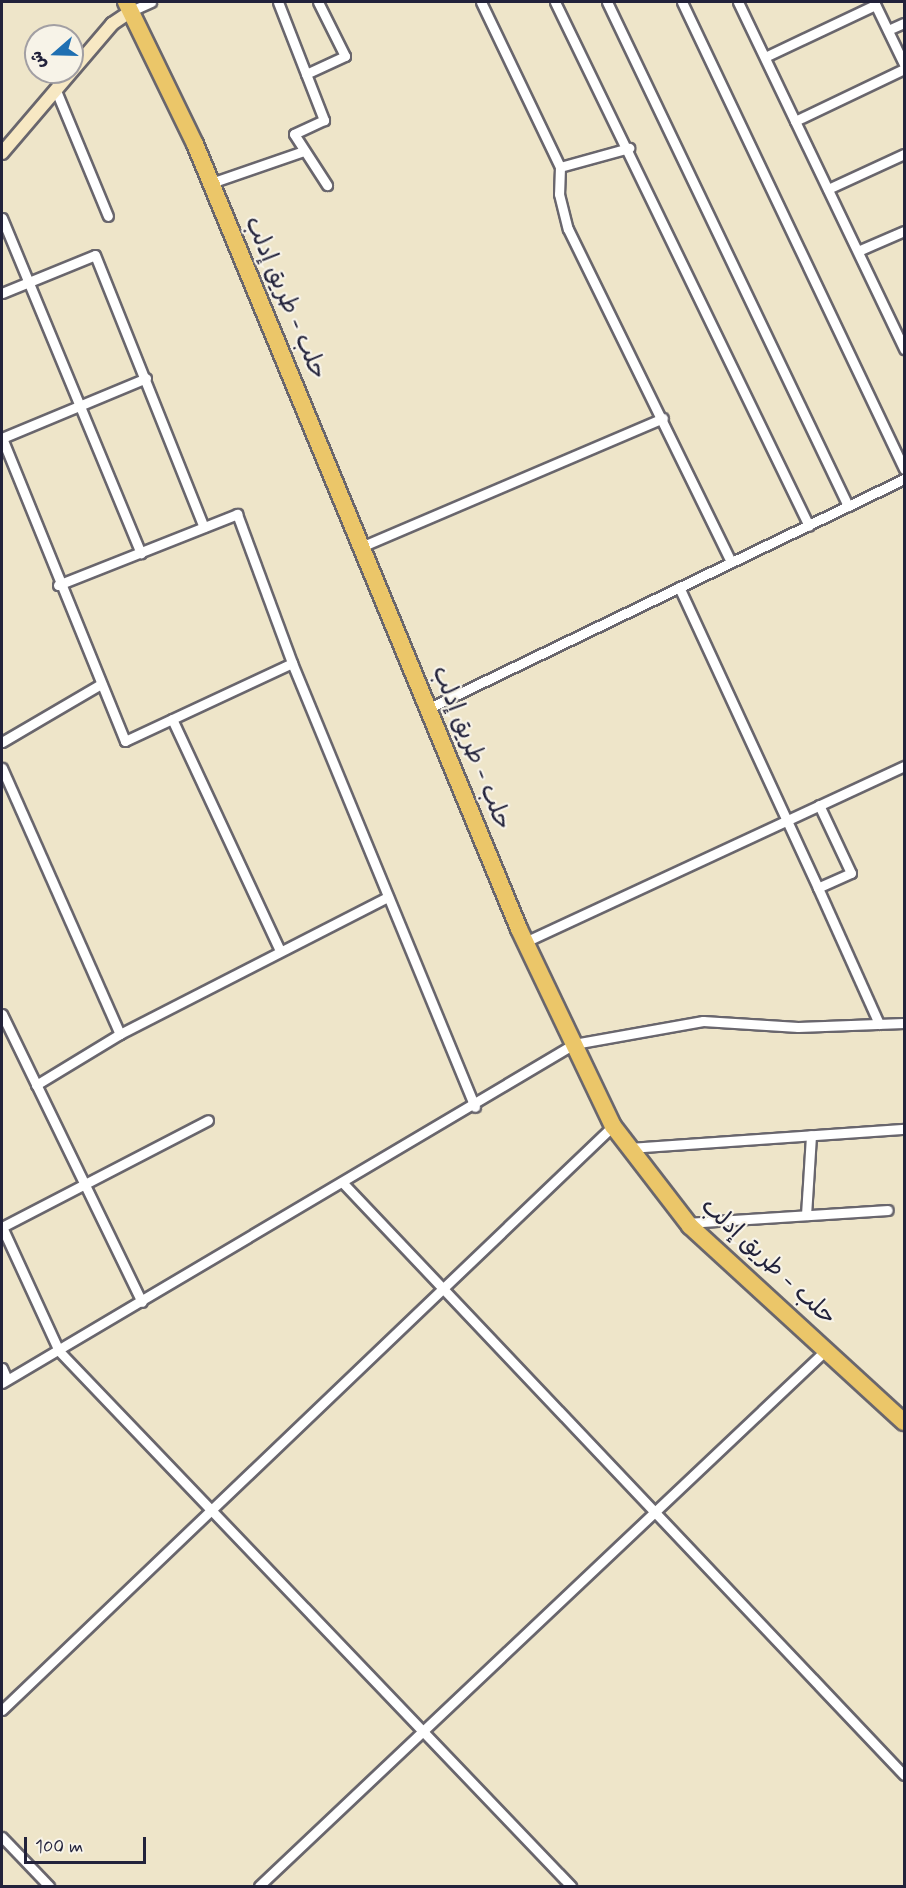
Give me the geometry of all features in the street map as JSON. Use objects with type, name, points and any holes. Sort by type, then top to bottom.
[{"type":"highway","name":"حلب - طريق إدلب","points":[[129,6],[211,183],[525,942],[613,1126],[687,1223],[904,1422]]},
{"type":"street","points":[[2,153],[57,93],[129,6],[151,2]]},
{"type":"street","points":[[278,2],[324,120],[294,134],[301,152],[327,185]]},
{"type":"street","points":[[306,74],[345,56],[318,2]]},
{"type":"street","points":[[481,2],[560,167],[559,194],[568,229],[663,418],[731,562]]},
{"type":"street","points":[[555,2],[629,148],[809,526]]},
{"type":"street","points":[[607,2],[848,506]]},
{"type":"street","points":[[682,2],[904,469]]},
{"type":"street","points":[[738,2],[858,251],[900,328],[904,349]]},
{"type":"street","points":[[765,57],[875,3],[904,64]]},
{"type":"street","points":[[888,30],[904,23]]},
{"type":"street","points":[[795,120],[904,69]]},
{"type":"street","points":[[57,93],[108,216]]},
{"type":"street","points":[[560,167],[629,148]]},
{"type":"street","points":[[211,183],[301,152]]},
{"type":"street","points":[[828,189],[904,154]]},
{"type":"street","points":[[2,218],[82,404],[141,552]]},
{"type":"street","points":[[858,251],[904,231]]},
{"type":"street","points":[[2,293],[95,255],[204,527]]},
{"type":"street","points":[[146,378],[2,438],[58,585],[125,741],[292,663]]},
{"type":"street","points":[[363,546],[663,418]]},
{"type":"street","points":[[429,708],[904,479]]},
{"type":"street","points":[[58,585],[237,514],[292,663],[475,1107]]},
{"type":"street","points":[[679,586],[879,1024]]},
{"type":"street","points":[[2,742],[101,684]]},
{"type":"street","points":[[172,718],[279,948]]},
{"type":"street","points":[[525,942],[904,766]]},
{"type":"street","points":[[2,768],[120,1034]]},
{"type":"street","points":[[818,888],[851,873],[819,805]]},
{"type":"street","points":[[36,1085],[120,1034],[279,948],[388,897]]},
{"type":"street","points":[[2,1014],[141,1302]]},
{"type":"street","points":[[2,1368],[4,1381],[59,1351],[342,1182],[475,1107],[574,1044],[703,1021],[904,1023]]},
{"type":"street","points":[[208,1120],[2,1227],[59,1351],[571,1887]]},
{"type":"street","points":[[2,1710],[213,1512],[613,1126]]},
{"type":"street","points":[[630,1148],[904,1129]]},
{"type":"street","points":[[806,1215],[811,1135]]},
{"type":"street","points":[[342,1182],[904,1775]]},
{"type":"street","points":[[687,1223],[888,1210]]},
{"type":"street","points":[[259,1887],[827,1349]]},
{"type":"street","points":[[2,1837],[49,1887]]}]
